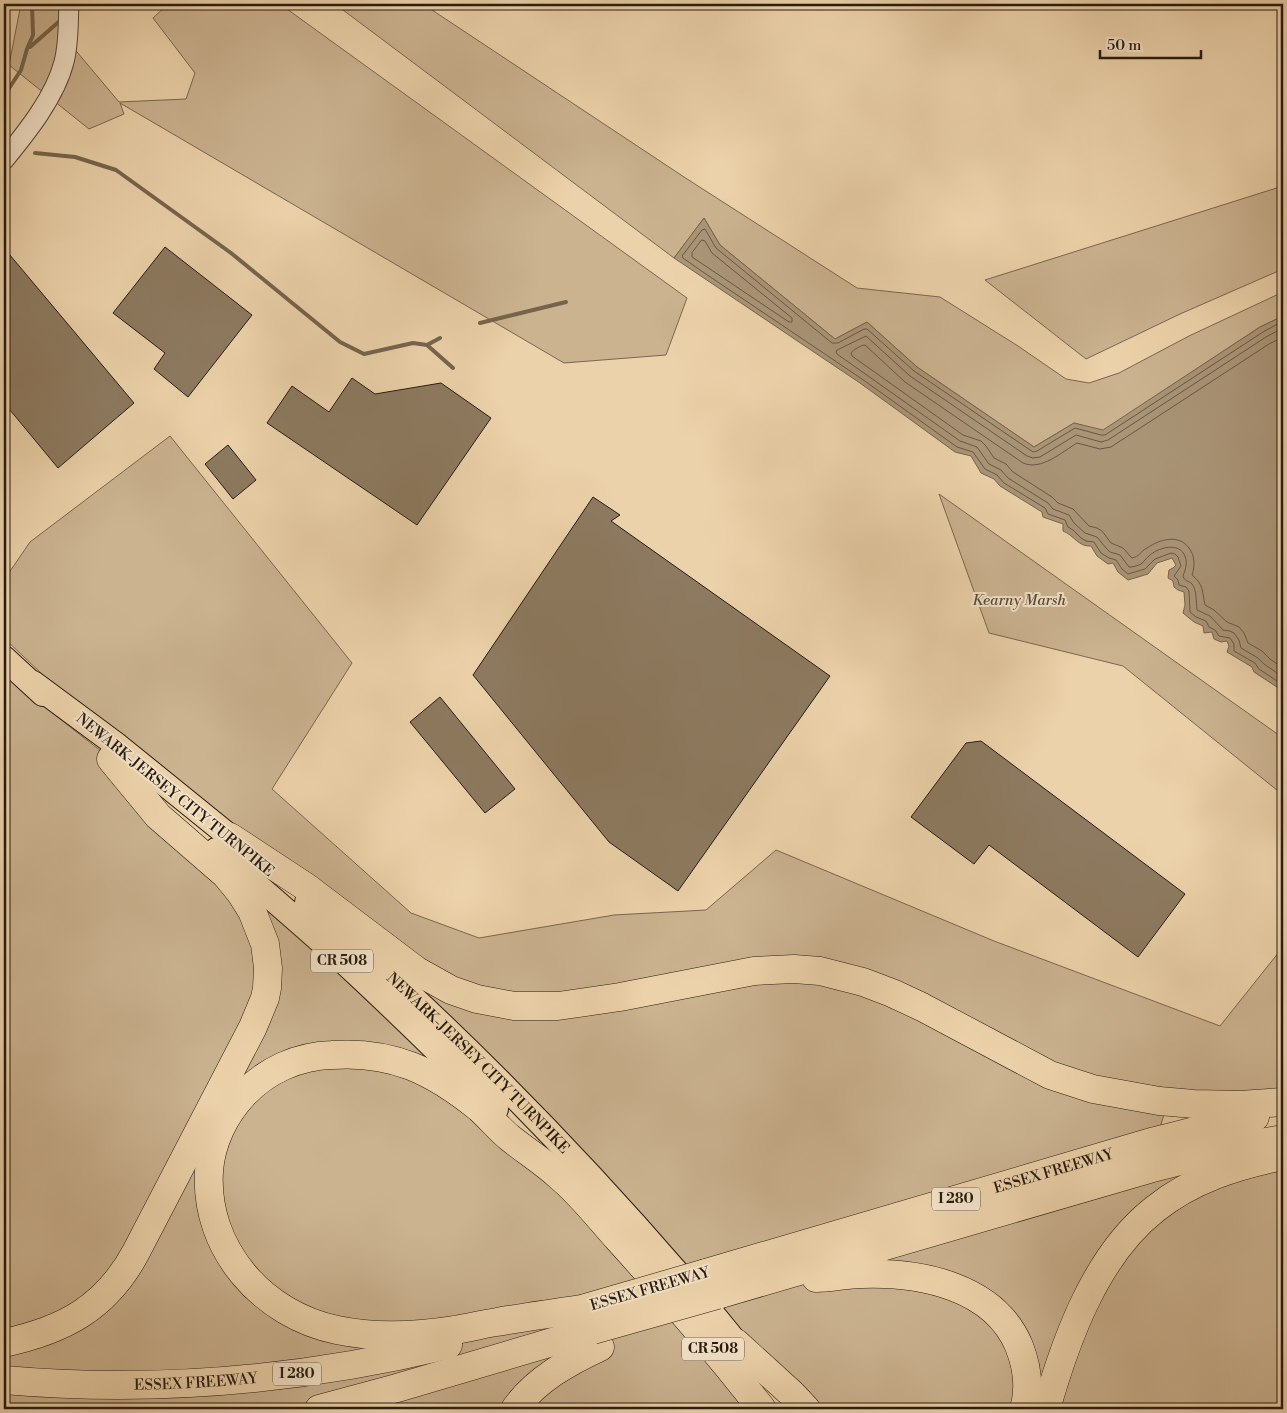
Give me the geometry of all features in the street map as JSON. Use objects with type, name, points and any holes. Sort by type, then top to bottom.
[{"type":"highway","points":[[4,1343],[35,1336],[70,1321],[98,1301],[120,1278],[136,1252],[253,1028],[262,1008],[267,988],[268,968],[265,944],[257,921],[243,896],[226,875],[158,816],[110,759]]},
{"type":"highway","points":[[230,837],[306,887],[417,971],[451,990],[477,999],[514,1006],[558,1006],[620,997],[754,971],[779,969],[814,971],[878,987],[922,1007],[1050,1075],[1093,1089],[1159,1101],[1194,1104],[1240,1105],[1283,1102]]},
{"type":"highway","points":[[515,1409],[535,1387],[575,1359],[592,1329],[496,1322],[456,1330],[412,1335],[380,1335],[337,1330],[299,1318],[276,1304],[256,1288],[228,1254],[212,1213],[209,1190],[210,1167],[215,1142],[227,1117],[241,1098],[258,1081],[280,1067],[306,1058],[319,1055],[363,1054],[378,1056],[407,1065],[439,1080],[467,1098],[508,1136],[561,1176]]},
{"type":"highway","name":"ESSEX FREEWAY","points":[[4,1380],[55,1383],[167,1384],[238,1380],[347,1367],[496,1334],[592,1329],[760,1269],[1156,1140],[1230,1122],[1283,1113]]},
{"type":"highway","name":"ESSEX FREEWAY","points":[[319,1409],[397,1388],[592,1329],[717,1295],[760,1269],[1235,1147],[1283,1138]]},
{"type":"highway","points":[[1046,1409],[1067,1345],[1082,1308],[1110,1259],[1132,1230],[1155,1209],[1194,1184],[1228,1170],[1283,1156]]},
{"type":"highway","name":"NEWARK-JERSEY CITY TURNPIKE","points":[[561,1176],[664,1290],[762,1409]]},
{"type":"highway","points":[[760,1269],[822,1278],[861,1274],[894,1275],[940,1283],[968,1293],[984,1302],[997,1314],[1011,1330],[1016,1340],[1026,1370],[1027,1393],[1024,1409]]},
{"type":"highway","points":[[664,1290],[724,1383],[736,1409]]},
{"type":"highway","points":[[736,1343],[806,1409]]},
{"type":"main road","name":"NEWARK-JERSEY CITY TURNPIKE","points":[[4,658],[33,683],[110,759],[356,973],[471,1084],[561,1176]]},
{"type":"main road","name":"NEWARK-JERSEY CITY TURNPIKE","points":[[33,683],[118,746],[230,837],[388,974],[496,1078],[629,1218],[681,1276],[790,1409]]},
{"type":"street","points":[[4,160],[24,136],[56,84],[64,61],[69,4]]},
{"type":"green space","points":[[21,4],[77,4],[72,46],[119,102],[186,99],[195,73],[153,18],[168,4],[280,4],[687,298],[666,355],[564,363],[120,103],[124,114],[89,129],[9,65]]},
{"type":"green space","points":[[335,4],[423,4],[684,177],[857,288],[940,297],[1066,379],[1089,383],[1119,373],[1189,336],[1283,292],[1283,316],[1260,327],[1103,431],[1074,423],[1034,447],[917,367],[867,322],[835,339],[720,245],[704,218],[674,258]]},
{"type":"green space","points":[[1283,186],[1283,269],[1180,314],[1086,359],[985,280]]},
{"type":"green space","points":[[170,436],[352,663],[272,789],[411,913],[479,938],[614,915],[706,910],[776,850],[994,941],[1220,1026],[1283,947],[1283,1102],[1168,1102],[1156,1140],[1283,1156],[1283,1409],[790,1409],[414,999],[428,979],[118,746],[4,638],[4,580],[30,542]]},
{"type":"green space","name":"Kearny Marsh","points":[[939,494],[1283,738],[1283,795],[1123,666],[989,633]]},
{"type":"green space","points":[[4,675],[111,759],[356,973],[762,1409],[4,1409]]},
{"type":"water","points":[[704,218],[720,245],[835,339],[867,322],[917,367],[1034,447],[1074,423],[1103,430],[1260,327],[1283,316],[1283,691],[1254,672],[1252,667],[1227,652],[1229,646],[1227,641],[1221,642],[1214,639],[1212,632],[1204,633],[1203,626],[1194,622],[1183,613],[1185,605],[1184,592],[1174,587],[1173,581],[1168,578],[1169,570],[1176,565],[1172,558],[1157,563],[1148,574],[1128,580],[1118,572],[1113,563],[1108,564],[1097,556],[1091,546],[1079,543],[1063,531],[1063,524],[1043,517],[1042,512],[1000,486],[994,479],[981,473],[971,456],[955,452],[860,383],[674,258]]},
{"type":"building","points":[[165,247],[252,315],[188,397],[154,369],[165,353],[113,313]]},
{"type":"building","points":[[4,248],[134,403],[58,468],[10,410],[4,415]]},
{"type":"building","points":[[352,378],[375,394],[441,383],[491,418],[417,525],[267,423],[292,386],[329,412]]},
{"type":"building","points":[[228,445],[256,480],[233,499],[205,464]]},
{"type":"building","points":[[593,497],[620,515],[611,521],[830,676],[678,891],[609,842],[473,675]]},
{"type":"building","points":[[440,697],[515,789],[485,813],[410,722]]},
{"type":"building","points":[[981,741],[1185,894],[1138,957],[989,845],[974,864],[911,817],[966,743]]},
{"type":"waterway","points":[[4,96],[21,70],[33,35],[32,4]]},
{"type":"waterway","points":[[30,47],[62,19]]},
{"type":"waterway","points":[[35,153],[75,157],[116,170],[231,253],[340,342],[364,354],[413,343],[427,345],[453,368]]},
{"type":"waterway","points":[[480,323],[566,302]]},
{"type":"waterway","points":[[427,345],[440,338]]}]
